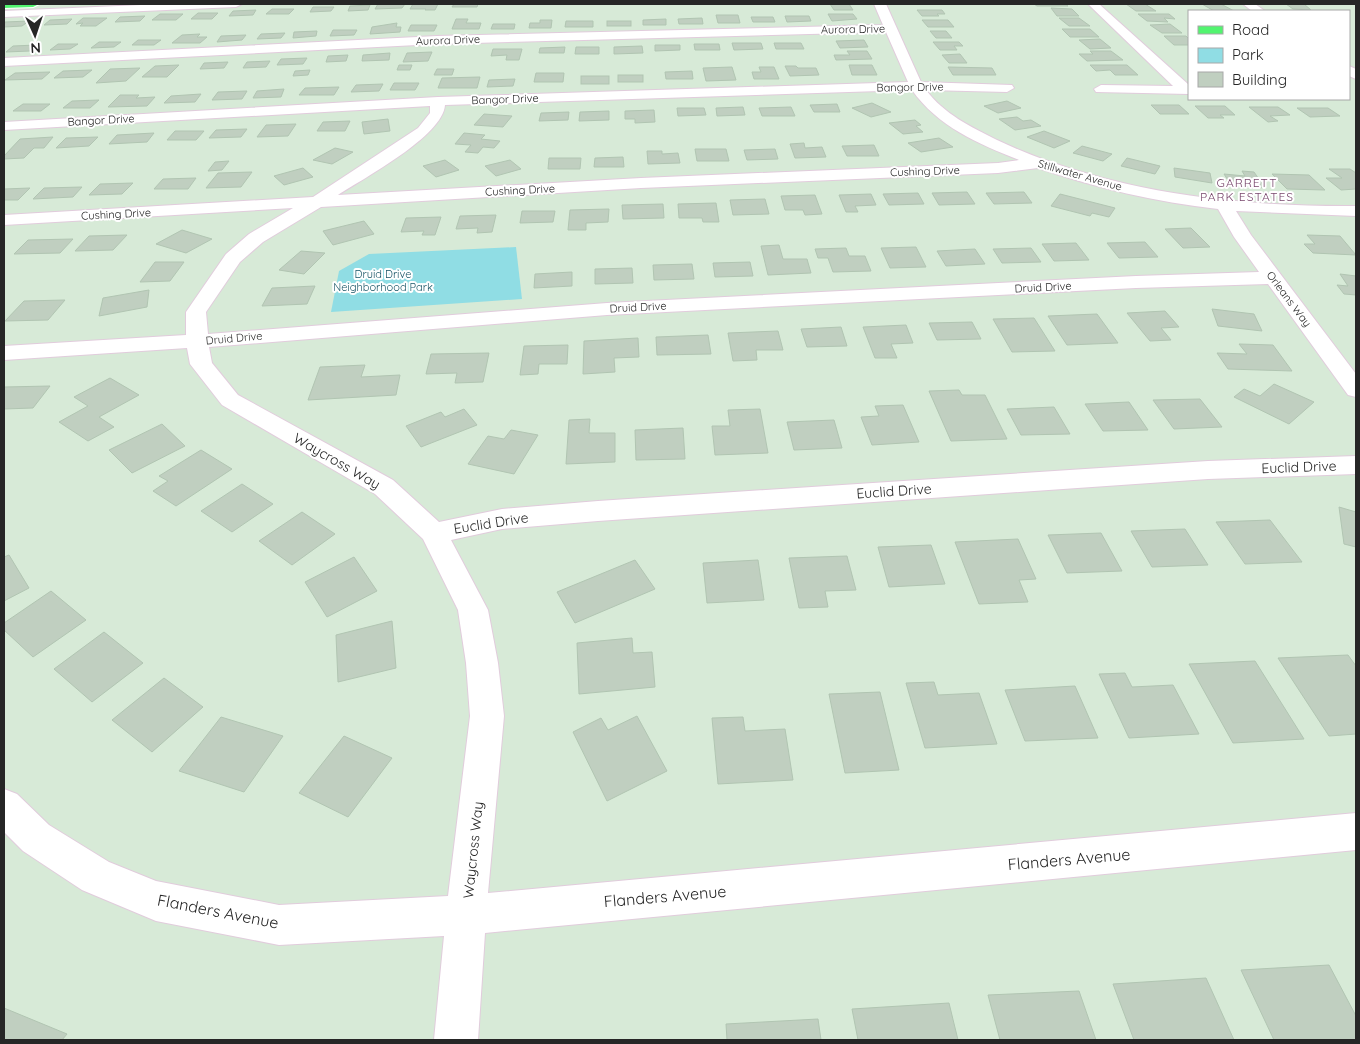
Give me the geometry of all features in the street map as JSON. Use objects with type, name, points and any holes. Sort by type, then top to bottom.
[{"type":"main road","points":[[4,5],[33,4]]},
{"type":"street","points":[[4,14],[236,4]]},
{"type":"street","name":"Stillwater Avenue","points":[[880,4],[916,86],[935,109],[979,138],[1037,163],[1091,180],[1138,191],[1225,206],[1356,211]]},
{"type":"street","points":[[1093,4],[1188,90]]},
{"type":"street","name":"Aurora Drive","points":[[4,62],[437,40],[892,28]]},
{"type":"street","name":"Bangor Drive","points":[[4,126],[438,101],[916,86],[1007,88]]},
{"type":"street","points":[[1101,89],[1188,90]]},
{"type":"street","name":"Waycross Way","points":[[438,101],[437,114],[423,131],[408,143],[318,202],[256,238],[233,258],[196,312],[200,364],[230,400],[384,487],[434,533],[473,610],[483,672],[487,716],[466,914],[456,1040]]},
{"type":"street","name":"Cushing Drive","points":[[4,220],[651,182],[998,168],[1037,163]]},
{"type":"street","name":"Orleans Way","points":[[1225,206],[1243,237],[1356,390]]},
{"type":"street","name":"Druid Drive","points":[[4,353],[197,341],[607,309],[1136,282],[1274,278]]},
{"type":"street","name":"Euclid Drive","points":[[434,533],[502,519],[598,510],[1208,470],[1356,465]]},
{"type":"street","name":"Flanders Avenue","points":[[4,807],[36,838],[88,871],[156,901],[279,925],[466,914],[1356,832]]},
{"type":"green space","name":"Druid Drive Neighborhood Park","points":[[516,247],[522,299],[331,312],[339,271],[369,254]]},
{"type":"building","points":[[378,4],[405,4],[402,8],[375,9]]},
{"type":"building","points":[[413,4],[438,4],[435,10],[425,10],[410,9]]},
{"type":"building","points":[[454,4],[478,4],[477,7],[452,7]]},
{"type":"building","points":[[830,4],[849,4],[853,10],[834,10]]},
{"type":"building","points":[[1034,4],[1065,4],[1068,6],[1037,6]]},
{"type":"building","points":[[1126,4],[1145,4],[1156,11],[1136,11]]},
{"type":"building","points":[[1202,4],[1221,4],[1232,10],[1212,10]]},
{"type":"building","points":[[1286,4],[1304,4],[1311,10],[1293,9]]},
{"type":"building","points":[[370,5],[368,10],[348,11],[350,6]]},
{"type":"building","points":[[313,7],[334,7],[331,11],[310,12]]},
{"type":"building","points":[[1051,8],[1072,9],[1079,16],[1057,16]]},
{"type":"building","points":[[272,9],[294,9],[289,14],[266,14]]},
{"type":"building","points":[[256,10],[253,15],[229,16],[233,11]]},
{"type":"building","points":[[917,10],[942,10],[945,14],[922,16]]},
{"type":"building","points":[[198,13],[218,13],[212,19],[191,19]]},
{"type":"building","points":[[160,14],[183,14],[176,20],[152,20]]},
{"type":"building","points":[[828,14],[853,14],[857,19],[832,21]]},
{"type":"building","points":[[1138,14],[1169,14],[1175,19],[1164,18],[1168,22],[1147,21]]},
{"type":"building","points":[[716,15],[738,15],[740,23],[718,23]]},
{"type":"building","points":[[145,16],[140,21],[115,22],[120,17]]},
{"type":"building","points":[[785,16],[809,16],[811,21],[787,22]]},
{"type":"building","points":[[751,17],[773,17],[775,22],[753,22]]},
{"type":"building","points":[[83,18],[107,18],[96,26],[80,26],[83,23],[76,24]]},
{"type":"building","points":[[702,18],[703,24],[679,24],[678,19]]},
{"type":"building","points":[[1059,18],[1079,18],[1090,26],[1069,26]]},
{"type":"building","points":[[72,19],[67,24],[44,25],[50,20]]},
{"type":"building","points":[[456,19],[468,19],[466,23],[481,23],[479,29],[452,29]]},
{"type":"building","points":[[666,19],[666,25],[643,25],[643,20]]},
{"type":"building","points":[[540,20],[552,20],[551,28],[529,28],[530,23],[540,23]]},
{"type":"building","points":[[922,20],[948,20],[954,27],[928,27]]},
{"type":"building","points":[[29,21],[22,26],[4,27],[5,22]]},
{"type":"building","points":[[566,21],[593,21],[593,27],[565,27]]},
{"type":"building","points":[[607,21],[631,21],[631,26],[607,26]]},
{"type":"building","points":[[397,23],[396,27],[401,27],[400,32],[370,34],[372,27]]},
{"type":"building","points":[[493,24],[515,24],[514,29],[491,29]]},
{"type":"building","points":[[1170,24],[1182,33],[1162,33],[1150,25]]},
{"type":"building","points":[[411,25],[437,25],[434,31],[408,31]]},
{"type":"building","points":[[1062,29],[1090,29],[1099,37],[1070,37]]},
{"type":"building","points":[[333,30],[357,30],[354,35],[330,36]]},
{"type":"building","points":[[317,31],[316,36],[293,38],[294,32]]},
{"type":"building","points":[[930,31],[946,31],[952,38],[936,38]]},
{"type":"building","points":[[285,33],[281,38],[257,39],[261,34]]},
{"type":"building","points":[[200,34],[197,37],[207,37],[200,43],[172,43],[182,35]]},
{"type":"building","points":[[246,35],[242,40],[217,42],[221,36]]},
{"type":"building","points":[[1164,36],[1186,36],[1188,38],[1188,45],[1174,45]]},
{"type":"building","points":[[1100,39],[1111,48],[1090,49],[1079,40]]},
{"type":"building","points":[[138,40],[161,40],[154,45],[132,45]]},
{"type":"building","points":[[864,40],[868,47],[840,48],[836,41]]},
{"type":"building","points":[[99,42],[121,42],[114,47],[91,48]]},
{"type":"building","points":[[933,42],[959,42],[963,46],[954,46],[957,50],[940,50]]},
{"type":"building","points":[[732,43],[761,43],[763,49],[734,50]]},
{"type":"building","points":[[774,43],[801,43],[804,49],[776,49]]},
{"type":"building","points":[[58,44],[78,44],[70,49],[50,50]]},
{"type":"building","points":[[694,44],[719,44],[720,50],[695,50]]},
{"type":"building","points":[[36,45],[30,51],[6,52],[13,46]]},
{"type":"building","points":[[655,45],[680,45],[680,50],[655,51]]},
{"type":"building","points":[[642,46],[643,53],[614,54],[614,47]]},
{"type":"building","points":[[565,47],[564,53],[539,53],[540,48]]},
{"type":"building","points":[[576,47],[599,47],[599,54],[575,54]]},
{"type":"building","points":[[493,49],[522,49],[519,60],[506,60],[507,55],[491,56]]},
{"type":"building","points":[[847,51],[867,51],[872,59],[836,60],[834,55],[850,55]]},
{"type":"building","points":[[1090,51],[1111,51],[1123,60],[1087,61],[1079,54],[1093,54]]},
{"type":"building","points":[[432,52],[428,61],[403,62],[407,53]]},
{"type":"building","points":[[390,53],[389,60],[362,61],[363,55]]},
{"type":"building","points":[[960,54],[967,63],[949,63],[942,55]]},
{"type":"building","points":[[348,55],[346,61],[326,62],[328,56]]},
{"type":"building","points":[[307,58],[303,64],[277,65],[281,59]]},
{"type":"building","points":[[270,61],[266,67],[243,68],[247,62]]},
{"type":"building","points":[[228,62],[224,68],[200,69],[204,63]]},
{"type":"building","points":[[179,65],[167,77],[142,77],[155,66]]},
{"type":"building","points":[[399,65],[412,65],[410,70],[397,70]]},
{"type":"building","points":[[849,65],[872,65],[877,75],[852,75]]},
{"type":"building","points":[[1090,65],[1127,65],[1138,75],[1115,75],[1110,70],[1096,71]]},
{"type":"building","points":[[785,66],[816,68],[819,75],[790,76]]},
{"type":"building","points":[[732,67],[736,80],[706,81],[703,68]]},
{"type":"building","points":[[759,67],[774,67],[779,79],[754,79],[752,72],[761,72]]},
{"type":"building","points":[[948,67],[992,68],[996,75],[953,75]]},
{"type":"building","points":[[140,68],[126,81],[96,83],[110,69]]},
{"type":"building","points":[[437,69],[454,69],[452,75],[434,75]]},
{"type":"building","points":[[92,70],[83,77],[54,78],[63,71]]},
{"type":"building","points":[[310,70],[308,75],[293,76],[295,71]]},
{"type":"building","points":[[692,71],[693,79],[666,79],[665,72]]},
{"type":"building","points":[[50,72],[42,79],[5,80],[15,73]]},
{"type":"building","points":[[536,73],[564,73],[563,82],[534,82]]},
{"type":"building","points":[[618,75],[643,75],[643,82],[618,82]]},
{"type":"building","points":[[581,76],[609,76],[609,84],[581,84]]},
{"type":"building","points":[[480,77],[477,88],[438,88],[442,78]]},
{"type":"building","points":[[515,79],[513,86],[487,87],[489,80]]},
{"type":"building","points":[[394,83],[419,83],[415,90],[390,90]]},
{"type":"building","points":[[383,84],[379,91],[351,92],[356,85]]},
{"type":"building","points":[[339,87],[334,95],[299,95],[305,88]]},
{"type":"building","points":[[284,89],[281,97],[253,98],[257,91]]},
{"type":"building","points":[[247,91],[242,99],[212,100],[218,92]]},
{"type":"building","points":[[201,94],[195,102],[164,103],[171,96]]},
{"type":"building","points":[[120,95],[139,95],[136,98],[155,97],[147,106],[108,107]]},
{"type":"building","points":[[99,100],[90,108],[63,108],[72,101]]},
{"type":"building","points":[[1007,101],[1021,108],[998,113],[984,106]]},
{"type":"building","points":[[872,103],[891,112],[871,117],[852,108]]},
{"type":"building","points":[[23,104],[50,104],[41,111],[13,111]]},
{"type":"building","points":[[837,104],[840,112],[814,112],[810,105]]},
{"type":"building","points":[[1151,105],[1179,105],[1189,114],[1160,114]]},
{"type":"building","points":[[1195,106],[1225,106],[1235,115],[1220,115],[1224,118],[1208,118]]},
{"type":"building","points":[[743,107],[745,115],[717,116],[716,108]]},
{"type":"building","points":[[791,107],[795,116],[762,116],[759,108]]},
{"type":"building","points":[[1249,107],[1278,107],[1290,115],[1270,116],[1278,121],[1268,122]]},
{"type":"building","points":[[677,108],[704,108],[706,115],[678,116]]},
{"type":"building","points":[[1297,108],[1328,108],[1340,116],[1310,117]]},
{"type":"building","points":[[654,110],[655,122],[635,123],[635,119],[625,119],[625,111]]},
{"type":"building","points":[[609,111],[609,120],[579,121],[580,112]]},
{"type":"building","points":[[569,112],[568,120],[539,121],[541,113]]},
{"type":"building","points":[[484,114],[512,116],[503,127],[474,125]]},
{"type":"building","points":[[1017,117],[1023,121],[1031,120],[1041,126],[1015,130],[999,119]]},
{"type":"building","points":[[388,119],[390,131],[364,134],[362,122]]},
{"type":"building","points":[[915,120],[921,125],[916,126],[923,132],[903,134],[889,123]]},
{"type":"building","points":[[350,121],[345,131],[317,131],[323,122]]},
{"type":"building","points":[[296,124],[288,136],[257,137],[266,125]]},
{"type":"building","points":[[247,129],[241,137],[209,138],[216,130]]},
{"type":"building","points":[[175,131],[204,131],[196,140],[167,140]]},
{"type":"building","points":[[1044,131],[1070,141],[1054,148],[1027,137]]},
{"type":"building","points":[[154,133],[147,142],[109,144],[117,135]]},
{"type":"building","points":[[464,133],[485,135],[481,139],[500,141],[494,148],[483,147],[478,153],[465,152],[471,145],[455,144]]},
{"type":"building","points":[[53,137],[44,148],[34,148],[24,158],[4,159],[4,156],[20,139]]},
{"type":"building","points":[[98,137],[89,146],[56,148],[66,138]]},
{"type":"building","points":[[939,138],[953,147],[921,152],[908,143]]},
{"type":"building","points":[[804,143],[805,148],[822,147],[826,157],[795,158],[790,144]]},
{"type":"building","points":[[874,145],[879,156],[847,156],[842,146]]},
{"type":"building","points":[[1082,146],[1112,154],[1103,161],[1073,153]]},
{"type":"building","points":[[335,148],[353,152],[332,164],[313,160]]},
{"type":"building","points":[[695,149],[726,149],[729,161],[697,161]]},
{"type":"building","points":[[775,149],[778,159],[747,160],[744,150]]},
{"type":"building","points":[[647,151],[662,151],[662,154],[678,153],[680,163],[648,164]]},
{"type":"building","points":[[623,157],[624,167],[594,167],[595,158]]},
{"type":"building","points":[[549,158],[581,158],[580,169],[548,169]]},
{"type":"building","points":[[1127,158],[1160,166],[1155,174],[1121,166]]},
{"type":"building","points":[[445,160],[459,170],[436,177],[423,166]]},
{"type":"building","points":[[510,160],[521,169],[496,176],[485,166]]},
{"type":"building","points":[[229,161],[222,170],[208,171],[215,162]]},
{"type":"building","points":[[303,168],[313,177],[284,185],[274,176]]},
{"type":"building","points":[[1174,168],[1210,173],[1212,183],[1175,177]]},
{"type":"building","points":[[1329,169],[1350,169],[1356,173],[1356,189],[1341,190],[1326,178],[1342,178]]},
{"type":"building","points":[[1242,171],[1254,172],[1265,188],[1231,185],[1224,174],[1245,176]]},
{"type":"building","points":[[252,172],[241,187],[206,188],[218,173]]},
{"type":"building","points":[[1272,174],[1309,175],[1325,190],[1287,189]]},
{"type":"building","points":[[196,178],[188,189],[154,189],[163,179]]},
{"type":"building","points":[[133,183],[122,194],[89,195],[100,184]]},
{"type":"building","points":[[82,187],[73,197],[33,199],[44,188]]},
{"type":"building","points":[[30,188],[18,200],[4,200],[4,189]]},
{"type":"building","points":[[967,192],[975,204],[939,205],[932,193]]},
{"type":"building","points":[[1024,192],[1032,203],[994,204],[986,193]]},
{"type":"building","points":[[918,193],[924,204],[889,205],[883,194]]},
{"type":"building","points":[[871,194],[876,205],[855,206],[858,212],[846,212],[839,195]]},
{"type":"building","points":[[1060,194],[1115,208],[1109,217],[1092,213],[1090,216],[1051,206]]},
{"type":"building","points":[[815,195],[822,214],[805,215],[803,210],[785,210],[781,196]]},
{"type":"building","points":[[765,199],[769,214],[733,215],[730,200]]},
{"type":"building","points":[[716,203],[719,222],[703,222],[702,218],[679,218],[678,204]]},
{"type":"building","points":[[663,204],[664,218],[623,219],[622,205]]},
{"type":"building","points":[[609,209],[608,222],[586,223],[586,230],[568,230],[570,210]]},
{"type":"building","points":[[522,211],[555,211],[553,222],[520,223]]},
{"type":"building","points":[[496,215],[492,232],[477,233],[478,228],[456,229],[460,216]]},
{"type":"building","points":[[441,217],[435,235],[422,235],[424,231],[401,232],[406,218]]},
{"type":"building","points":[[364,221],[374,234],[333,245],[323,231]]},
{"type":"building","points":[[1191,228],[1210,247],[1183,248],[1165,229]]},
{"type":"building","points":[[182,230],[212,239],[186,253],[156,244]]},
{"type":"building","points":[[127,235],[113,250],[75,251],[89,236]]},
{"type":"building","points":[[1307,235],[1340,236],[1356,255],[1313,253],[1304,244],[1315,244]]},
{"type":"building","points":[[73,239],[60,253],[14,254],[28,240]]},
{"type":"building","points":[[1145,242],[1158,257],[1119,258],[1107,243]]},
{"type":"building","points":[[1076,243],[1089,260],[1054,261],[1042,244]]},
{"type":"building","points":[[779,245],[783,259],[807,259],[811,273],[768,275],[761,246]]},
{"type":"building","points":[[916,247],[926,267],[890,268],[881,248]]},
{"type":"building","points":[[846,248],[849,256],[865,256],[871,271],[833,272],[828,258],[818,258],[815,249]]},
{"type":"building","points":[[1031,248],[1041,262],[1002,263],[993,249]]},
{"type":"building","points":[[975,249],[985,264],[946,266],[937,251]]},
{"type":"building","points":[[301,251],[325,253],[304,274],[279,270]]},
{"type":"building","points":[[155,262],[184,262],[170,281],[140,282]]},
{"type":"building","points":[[750,262],[753,276],[715,277],[713,263]]},
{"type":"building","points":[[692,264],[694,279],[654,280],[653,265]]},
{"type":"building","points":[[632,268],[633,283],[595,284],[595,269]]},
{"type":"building","points":[[572,272],[572,286],[534,288],[535,274]]},
{"type":"building","points":[[1340,274],[1356,276],[1356,295],[1344,294],[1337,285],[1348,286]]},
{"type":"building","points":[[315,286],[307,304],[262,306],[272,288]]},
{"type":"building","points":[[149,290],[147,307],[99,316],[103,298]]},
{"type":"building","points":[[65,300],[48,320],[5,321],[24,301]]},
{"type":"building","points":[[1212,309],[1254,314],[1262,331],[1218,326]]},
{"type":"building","points":[[1165,311],[1179,327],[1161,328],[1171,340],[1150,341],[1127,313]]},
{"type":"building","points":[[1097,314],[1118,343],[1067,345],[1048,316]]},
{"type":"building","points":[[1034,318],[1055,351],[1012,352],[993,319]]},
{"type":"building","points":[[972,322],[981,339],[937,340],[929,323]]},
{"type":"building","points":[[906,325],[913,343],[891,344],[897,358],[875,358],[863,327]]},
{"type":"building","points":[[841,327],[847,346],[807,347],[801,329]]},
{"type":"building","points":[[778,331],[783,350],[756,350],[757,360],[733,361],[728,333]]},
{"type":"building","points":[[708,335],[711,354],[657,355],[656,337]]},
{"type":"building","points":[[638,338],[639,357],[614,358],[615,372],[583,374],[584,341]]},
{"type":"building","points":[[1239,344],[1273,345],[1292,371],[1228,369],[1217,353],[1247,354]]},
{"type":"building","points":[[568,345],[567,364],[539,364],[538,374],[520,375],[524,346]]},
{"type":"building","points":[[489,353],[483,382],[455,383],[457,373],[426,374],[431,354]]},
{"type":"building","points":[[365,365],[361,377],[400,375],[396,395],[308,400],[320,367]]},
{"type":"building","points":[[110,378],[139,395],[99,417],[114,427],[88,441],[59,422],[88,406],[74,397]]},
{"type":"building","points":[[1274,384],[1314,402],[1289,424],[1234,397],[1244,389],[1260,396]]},
{"type":"building","points":[[50,386],[33,408],[4,409],[4,387]]},
{"type":"building","points":[[959,390],[962,395],[985,395],[1007,439],[951,441],[929,391]]},
{"type":"building","points":[[1200,399],[1222,427],[1174,429],[1153,400]]},
{"type":"building","points":[[1129,402],[1148,430],[1103,431],[1085,404]]},
{"type":"building","points":[[903,405],[919,442],[872,445],[861,417],[879,416],[875,406]]},
{"type":"building","points":[[1054,407],[1070,434],[1021,435],[1007,409]]},
{"type":"building","points":[[464,409],[477,425],[421,447],[406,426],[441,412],[445,417]]},
{"type":"building","points":[[760,409],[768,453],[715,455],[712,426],[730,426],[728,410]]},
{"type":"building","points":[[590,419],[589,433],[615,433],[615,462],[566,464],[569,420]]},
{"type":"building","points":[[834,420],[842,448],[794,450],[787,422]]},
{"type":"building","points":[[162,424],[185,446],[132,473],[109,450]]},
{"type":"building","points":[[683,428],[685,459],[636,460],[635,430]]},
{"type":"building","points":[[511,430],[538,435],[514,474],[468,464],[488,436],[504,439]]},
{"type":"building","points":[[201,450],[232,469],[176,506],[153,491],[168,481],[159,476]]},
{"type":"building","points":[[242,484],[273,504],[232,532],[201,511]]},
{"type":"building","points":[[1339,507],[1356,512],[1356,547],[1344,544]]},
{"type":"building","points":[[302,512],[335,534],[292,565],[259,541]]},
{"type":"building","points":[[1270,520],[1302,562],[1245,564],[1216,522]]},
{"type":"building","points":[[1185,529],[1208,565],[1152,567],[1131,531]]},
{"type":"building","points":[[1101,533],[1122,571],[1067,573],[1048,535]]},
{"type":"building","points":[[1018,539],[1036,579],[1019,580],[1028,602],[979,604],[955,542]]},
{"type":"building","points":[[931,545],[945,584],[889,587],[878,547]]},
{"type":"building","points":[[9,555],[29,588],[4,601],[4,557]]},
{"type":"building","points":[[847,556],[856,590],[825,591],[828,607],[799,608],[789,558]]},
{"type":"building","points":[[354,557],[377,591],[327,617],[305,582]]},
{"type":"building","points":[[635,560],[655,589],[575,623],[557,592]]},
{"type":"building","points":[[758,560],[764,600],[707,603],[703,563]]},
{"type":"building","points":[[51,591],[86,620],[33,657],[4,630],[4,623]]},
{"type":"building","points":[[392,621],[396,668],[338,682],[336,635]]},
{"type":"building","points":[[104,632],[143,663],[92,702],[54,669]]},
{"type":"building","points":[[632,638],[633,653],[652,652],[655,687],[579,694],[577,643]]},
{"type":"building","points":[[1348,655],[1356,666],[1356,734],[1329,736],[1278,658]]},
{"type":"building","points":[[1255,661],[1304,739],[1233,743],[1189,664]]},
{"type":"building","points":[[1125,673],[1132,687],[1173,685],[1199,734],[1129,738],[1099,674]]},
{"type":"building","points":[[164,678],[203,707],[152,752],[112,720]]},
{"type":"building","points":[[934,682],[938,695],[979,693],[997,744],[925,748],[906,683]]},
{"type":"building","points":[[1075,686],[1098,738],[1025,741],[1005,690]]},
{"type":"building","points":[[880,692],[899,770],[845,773],[829,694]]},
{"type":"building","points":[[637,716],[667,771],[607,801],[573,732],[601,718],[608,730]]},
{"type":"building","points":[[221,717],[283,736],[244,792],[179,771]]},
{"type":"building","points":[[743,717],[745,731],[785,729],[793,780],[718,784],[712,718]]},
{"type":"building","points":[[344,736],[392,758],[348,817],[299,793]]},
{"type":"building","points":[[1329,965],[1356,1016],[1356,1040],[1274,1040],[1241,970]]},
{"type":"building","points":[[1206,978],[1234,1040],[1134,1040],[1113,984]]},
{"type":"building","points":[[1079,991],[1096,1040],[1000,1040],[988,995]]},
{"type":"building","points":[[949,1003],[958,1040],[858,1040],[852,1009]]},
{"type":"building","points":[[4,1008],[67,1034],[62,1040],[4,1040]]},
{"type":"building","points":[[818,1019],[821,1040],[727,1040],[726,1024]]},
{"type":"district","name":"GARRETT PARK ESTATES","points":[[1247,190]]}]
